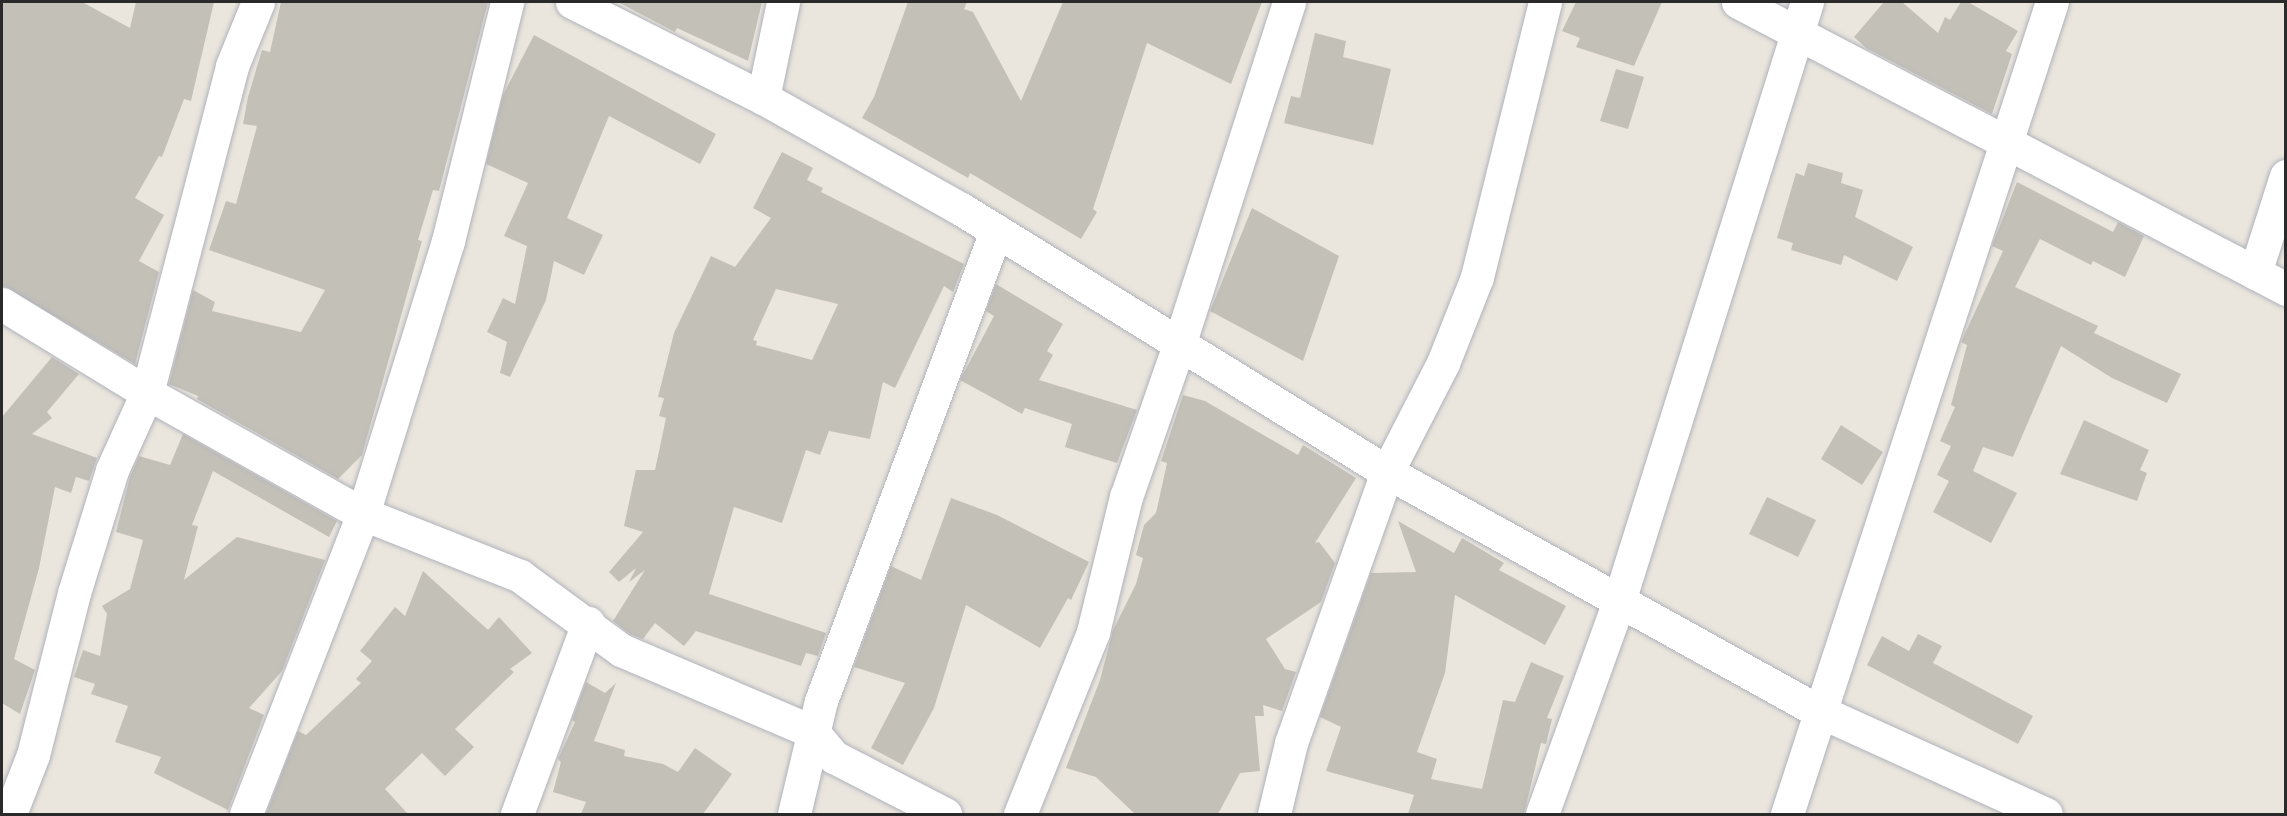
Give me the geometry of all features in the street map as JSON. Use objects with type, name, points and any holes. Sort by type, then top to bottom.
[{"type":"street","points":[[10,814],[33,755],[74,593],[112,470],[147,393],[232,66],[258,2]]},
{"type":"street","points":[[246,814],[363,514],[448,241],[507,2]]},
{"type":"street","points":[[572,2],[763,98],[996,231],[1387,472],[1619,601],[1819,711],[2043,814]]},
{"type":"street","points":[[763,98],[783,2]]},
{"type":"street","points":[[1020,814],[1093,632],[1126,497],[1179,345],[1289,2]]},
{"type":"street","points":[[1274,814],[1291,743],[1387,472],[1443,363],[1477,278],[1545,2]]},
{"type":"street","points":[[1738,2],[2006,144],[2286,288]]},
{"type":"street","points":[[1542,814],[1619,601],[1807,2]]},
{"type":"street","points":[[1787,814],[2052,2]]},
{"type":"street","points":[[2255,273],[2286,176]]},
{"type":"street","points":[[794,814],[820,701],[996,231]]},
{"type":"street","points":[[2,304],[147,393],[363,514],[520,576],[588,623],[621,650],[813,732],[834,757],[945,814]]},
{"type":"street","points":[[517,814],[588,623]]},
{"type":"building","points":[[2,2],[82,2],[130,28],[136,2],[214,2],[191,101],[184,99],[162,157],[159,156],[135,198],[164,215],[139,261],[159,272],[135,364],[2,285]]},
{"type":"building","points":[[281,2],[488,2],[439,191],[433,190],[418,240],[422,241],[362,455],[338,479],[197,399],[198,396],[169,384],[193,290],[215,302],[212,311],[301,332],[325,290],[209,250],[226,201],[236,204],[257,126],[243,124],[248,97],[262,50],[270,52]]},
{"type":"building","points":[[618,2],[762,2],[748,61],[677,28],[675,32]]},
{"type":"building","points":[[908,2],[967,2],[964,9],[973,12],[1021,101],[1063,2],[1262,2],[1231,84],[1147,43],[1093,209],[1097,212],[1081,239],[970,173],[968,178],[862,118],[874,97]]},
{"type":"building","points":[[1576,2],[1662,2],[1634,66],[1576,47],[1580,38],[1562,31]]},
{"type":"building","points":[[1884,2],[1902,2],[1938,33],[1945,17],[1950,20],[1961,2],[1968,2],[2018,31],[2006,51],[2012,54],[1992,114],[1866,48],[1854,37]]},
{"type":"building","points":[[1315,33],[1346,41],[1343,57],[1391,69],[1373,145],[1284,123],[1291,96],[1300,98]]},
{"type":"building","points":[[534,35],[716,134],[700,164],[609,116],[567,218],[603,235],[584,275],[554,261],[546,300],[510,377],[500,373],[507,342],[487,332],[503,298],[515,304],[527,246],[504,236],[528,183],[486,164],[503,95]]},
{"type":"building","points":[[1616,69],[1644,77],[1628,129],[1600,121]]},
{"type":"building","points":[[782,152],[813,168],[807,180],[823,188],[821,192],[964,264],[953,292],[944,286],[895,388],[883,382],[870,439],[829,431],[820,455],[806,450],[782,523],[734,507],[709,594],[826,633],[818,656],[806,653],[801,666],[696,631],[684,646],[655,623],[643,639],[630,634],[613,621],[645,570],[629,582],[636,568],[619,582],[609,572],[643,532],[624,526],[636,470],[655,470],[666,418],[659,416],[664,398],[658,397],[674,333],[711,256],[735,267],[771,218],[753,208]],"holes":[[[776,289],[838,304],[812,360],[756,345],[757,341],[753,340]]]},
{"type":"building","points":[[1808,163],[1843,173],[1841,183],[1863,190],[1855,217],[1913,247],[1897,281],[1844,255],[1841,265],[1791,250],[1793,243],[1777,238],[1796,173],[1804,176]]},
{"type":"building","points":[[2017,182],[2113,232],[2118,222],[2144,236],[2125,277],[2093,261],[2091,265],[2040,239],[2015,287],[2098,326],[2094,333],[2181,374],[2167,403],[2112,378],[2061,346],[2013,457],[1983,447],[1973,471],[2017,493],[1991,543],[1933,512],[1949,481],[1937,475],[1951,446],[1940,441],[1955,407],[1951,405],[1967,345],[1961,342],[2003,251],[1992,246]]},
{"type":"building","points":[[1252,208],[1339,256],[1303,361],[1210,311]]},
{"type":"building","points":[[996,284],[1063,324],[1047,351],[1053,355],[1039,380],[1137,410],[1117,463],[1065,447],[1072,424],[1025,408],[1022,414],[960,380],[994,316],[986,311]]},
{"type":"building","points":[[52,357],[79,374],[47,412],[52,418],[32,434],[97,458],[89,481],[76,477],[71,493],[55,487],[39,568],[14,659],[35,670],[20,714],[2,703],[2,417]]},
{"type":"building","points":[[1183,395],[1205,401],[1298,455],[1303,445],[1356,478],[1315,543],[1319,542],[1335,563],[1321,602],[1266,639],[1285,669],[1296,672],[1282,711],[1263,705],[1264,716],[1255,716],[1260,771],[1240,773],[1218,814],[1135,814],[1096,777],[1066,768],[1100,680],[1113,630],[1136,584],[1143,558],[1136,555],[1144,525],[1156,513],[1167,463],[1161,461]]},
{"type":"building","points":[[2084,420],[2149,450],[2140,470],[2147,473],[2137,501],[2060,474]]},
{"type":"building","points":[[1841,425],[1883,452],[1862,485],[1821,459]]},
{"type":"building","points":[[183,434],[337,521],[329,537],[213,471],[192,525],[198,526],[184,580],[237,537],[325,560],[282,671],[249,708],[264,715],[228,810],[154,773],[161,757],[115,742],[128,706],[91,694],[95,684],[74,677],[83,650],[100,656],[107,614],[102,606],[130,589],[143,540],[116,532],[130,477],[139,456],[170,465]]},
{"type":"building","points":[[1767,497],[1816,520],[1798,557],[1749,534]]},
{"type":"building","points":[[951,498],[997,515],[1089,562],[1071,600],[1068,598],[1040,648],[966,605],[934,708],[903,765],[871,748],[905,683],[854,667],[891,566],[921,580]]},
{"type":"building","points":[[1398,521],[1454,553],[1462,538],[1504,563],[1499,570],[1566,606],[1545,645],[1455,595],[1445,673],[1417,752],[1437,759],[1431,779],[1482,789],[1503,700],[1515,702],[1531,662],[1564,676],[1547,718],[1552,719],[1546,744],[1541,743],[1524,814],[1408,814],[1414,795],[1326,771],[1341,727],[1320,717],[1371,573],[1416,572]]},
{"type":"building","points":[[423,571],[488,630],[499,617],[532,653],[510,669],[514,672],[455,729],[474,747],[445,776],[422,753],[385,789],[408,814],[266,814],[298,731],[306,735],[361,683],[356,679],[372,661],[360,651],[395,607],[405,616]]},
{"type":"building","points":[[1918,634],[1942,646],[1933,663],[2033,716],[2018,744],[1867,665],[1882,636],[1909,651]]},
{"type":"building","points":[[586,682],[605,693],[616,683],[594,741],[625,750],[624,756],[663,764],[678,772],[695,748],[732,774],[703,814],[581,814],[586,802],[553,792],[561,762],[558,759],[575,722],[572,720]]}]
